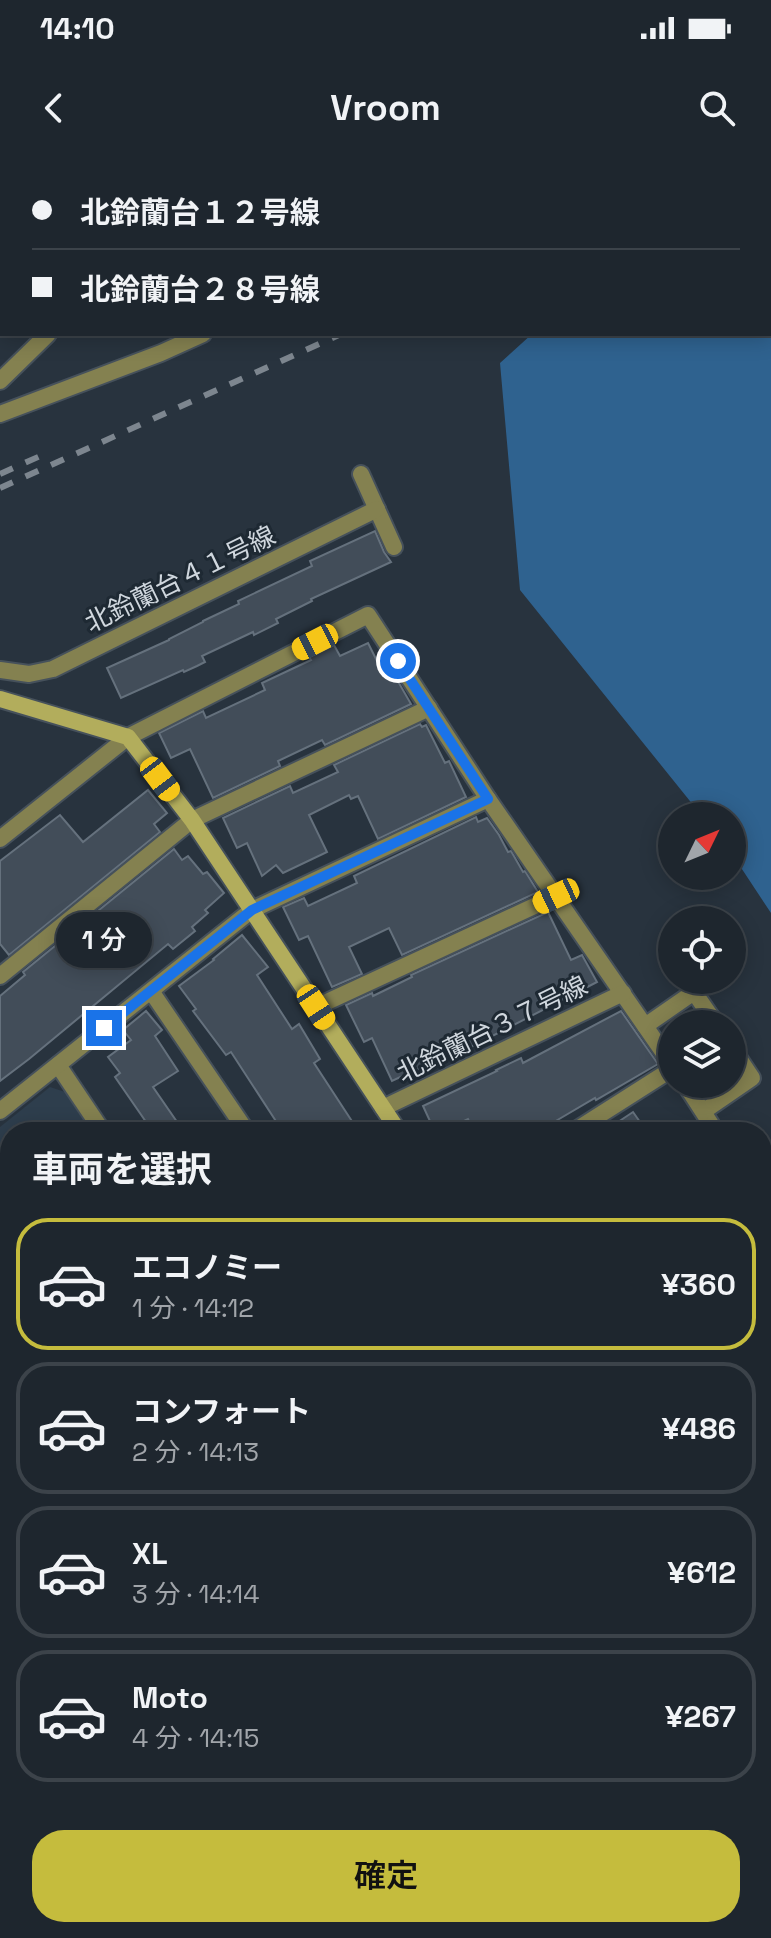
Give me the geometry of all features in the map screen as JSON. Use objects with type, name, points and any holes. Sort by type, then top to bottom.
[{"type":"street","points":[[0,381],[46,336]]},
{"type":"street","points":[[161,353],[177,336]]},
{"type":"street","points":[[0,414],[199,336]]},
{"type":"street","points":[[361,474],[394,547]]},
{"type":"street","name":"北鈴蘭台４１号線","points":[[0,670],[29,674],[53,669],[377,509]]},
{"type":"street","points":[[1,837],[128,737],[368,615],[488,799],[658,1046]]},
{"type":"street","points":[[0,699],[128,737],[192,820],[392,1122]]},
{"type":"street","points":[[0,976],[192,820],[429,708]]},
{"type":"street","points":[[0,1111],[252,910],[488,799]]},
{"type":"street","points":[[316,1007],[556,896]]},
{"type":"street","points":[[151,991],[240,1122]]},
{"type":"street","points":[[668,1010],[694,992],[706,1010]]},
{"type":"street","name":"北鈴蘭台３７号線","points":[[383,1108],[623,993]]},
{"type":"street","points":[[645,1026],[658,1017]]},
{"type":"street","points":[[58,1065],[96,1122]]},
{"type":"street","points":[[588,1122],[658,1076]]},
{"type":"street","points":[[695,1098],[710,1122]]},
{"type":"street","points":[[704,1111],[723,1098]]},
{"type":"shaded area","points":[[530,336],[771,336],[771,913],[746,875],[746,802],[691,802],[520,590],[500,363]]},
{"type":"shaded area","points":[[50,1087],[65,1092],[84,1122],[6,1122]]},
{"type":"building","points":[[375,531],[391,562],[311,599],[276,619],[278,623],[254,635],[253,632],[202,656],[205,662],[121,698],[107,668],[169,640],[239,604],[238,601],[312,566],[310,561]]},
{"type":"building","points":[[368,643],[384,675],[392,671],[411,704],[325,745],[322,740],[278,761],[280,766],[213,798],[190,749],[171,758],[159,733],[203,711],[206,718],[265,690],[262,683],[311,660],[309,657],[334,645],[340,656]]},
{"type":"building","points":[[420,724],[422,727],[426,725],[445,763],[449,761],[466,797],[378,839],[358,796],[351,799],[349,795],[309,815],[327,852],[283,873],[276,865],[262,876],[247,843],[237,848],[223,818],[290,786],[293,793],[338,772],[334,765]]},
{"type":"building","points":[[148,790],[167,813],[154,824],[160,832],[9,955],[0,944],[0,861],[60,815],[83,842]]},
{"type":"building","points":[[476,817],[478,822],[487,818],[538,892],[402,955],[389,928],[349,947],[362,974],[332,987],[308,936],[299,940],[283,907],[304,898],[308,906],[357,883],[354,876]]},
{"type":"building","points":[[174,849],[182,860],[188,856],[203,874],[207,872],[224,893],[192,927],[195,931],[173,949],[168,944],[0,1081],[0,996],[25,975],[23,972]]},
{"type":"building","points":[[548,912],[571,960],[582,955],[597,982],[469,1048],[392,1081],[372,1038],[364,1042],[346,1005],[372,993],[373,996],[411,975]]},
{"type":"building","points":[[242,935],[268,967],[257,975],[292,1029],[299,1024],[320,1059],[314,1063],[352,1122],[276,1122],[231,1052],[226,1055],[193,1011],[196,1009],[179,986]]},
{"type":"building","points":[[146,1011],[162,1030],[155,1036],[178,1071],[153,1087],[177,1122],[146,1122],[115,1077],[120,1073],[108,1057],[131,1040],[123,1030]]},
{"type":"building","points":[[621,1011],[658,1064],[554,1122],[470,1122],[468,1119],[462,1122],[430,1122],[423,1106],[521,1058],[523,1063]]},
{"type":"building","points":[[633,1112],[640,1122],[618,1122]]},
{"type":"railway","points":[[0,488],[337,336]]},
{"type":"railway","points":[[0,474],[47,453]]},
{"type":"route","points":[[104,1028],[252,910],[488,799],[398,661]]}]
